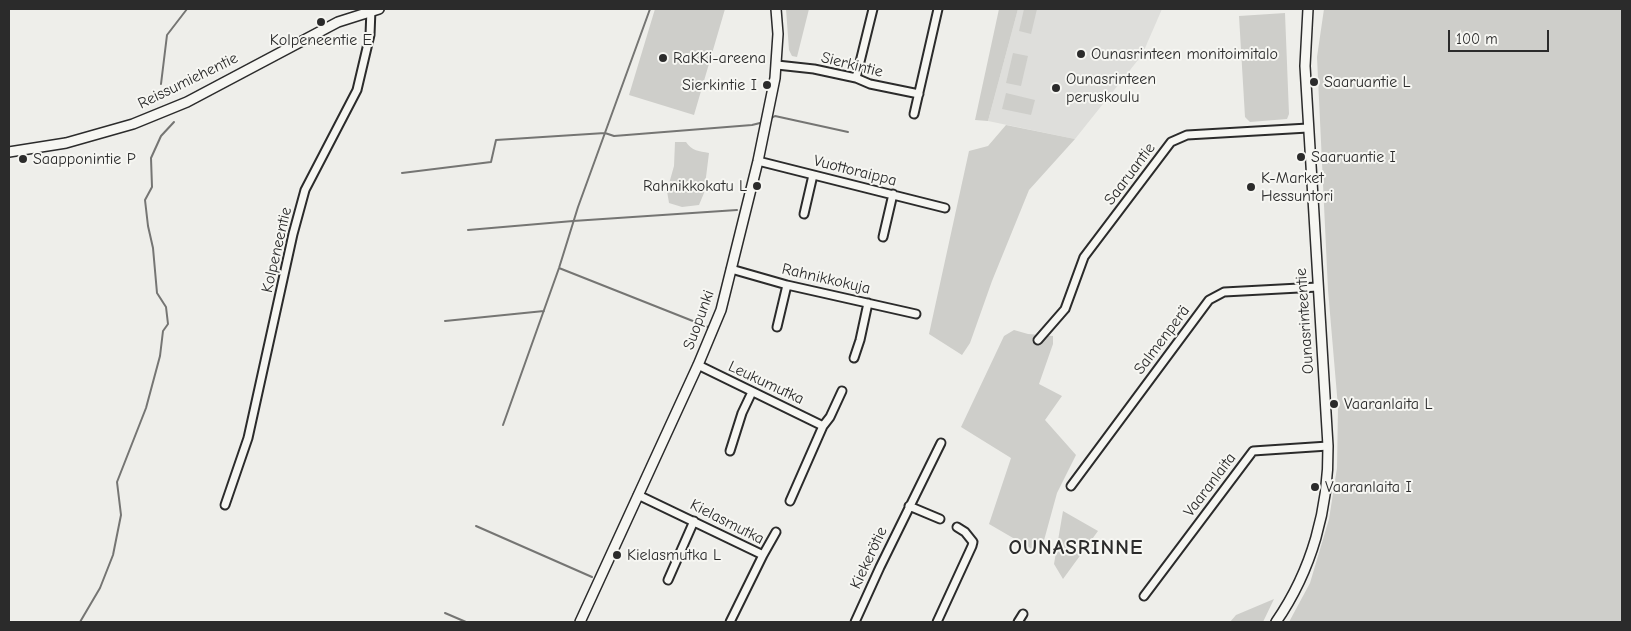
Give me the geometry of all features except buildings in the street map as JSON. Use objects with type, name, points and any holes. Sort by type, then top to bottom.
[{"type":"street","name":"Reissumiehentie","points":[[9,152],[66,143],[132,124],[187,102],[338,22],[374,9]]},
{"type":"street","name":"Kolpeneentie","points":[[225,505],[248,438],[291,244],[305,190],[357,90],[374,9]]},
{"type":"street","name":"Suopunki","points":[[582,622],[721,310],[758,161],[778,64],[776,9]]},
{"type":"street","points":[[856,78],[873,9]]},
{"type":"street","points":[[914,114],[938,9]]},
{"type":"street","name":"Ounasrinteentie","points":[[1276,622],[1294,592],[1316,541],[1326,488],[1328,446],[1305,66],[1308,9]]},
{"type":"street","name":"Sierkintie","points":[[778,64],[856,78],[870,84],[919,94]]},
{"type":"street","name":"Saaruantie","points":[[1038,340],[1065,309],[1084,257],[1171,142],[1187,134],[1308,128]]},
{"type":"street","name":"Vuottoraippa","points":[[758,161],[945,208]]},
{"type":"street","points":[[804,214],[813,175]]},
{"type":"street","points":[[883,237],[893,194]]},
{"type":"street","name":"Rahnikkokuja","points":[[731,269],[787,285],[916,314]]},
{"type":"street","points":[[777,327],[787,285]]},
{"type":"street","name":"Salmenperä","points":[[1071,486],[1209,300],[1224,292],[1318,287]]},
{"type":"street","points":[[854,358],[868,303]]},
{"type":"street","name":"Leukumutka","points":[[698,365],[823,426]]},
{"type":"street","points":[[790,501],[823,426],[830,417],[842,391]]},
{"type":"street","points":[[730,451],[742,413],[752,392]]},
{"type":"street","name":"Kiekerötie","points":[[855,622],[909,506],[941,443]]},
{"type":"street","name":"Vaaranlaita","points":[[1144,596],[1253,451],[1328,446]]},
{"type":"street","name":"Kielasmutka","points":[[638,495],[763,555],[730,622]]},
{"type":"street","points":[[909,506],[940,519]]},
{"type":"street","points":[[668,580],[694,521]]},
{"type":"street","points":[[937,622],[973,542],[970,536],[957,527]]},
{"type":"street","points":[[763,555],[776,532]]},
{"type":"street","points":[[1018,622],[1023,614]]},
{"type":"shaded area","points":[[655,9],[725,9],[694,115],[629,95]]},
{"type":"shaded area","points":[[786,9],[809,9],[797,57],[792,56],[789,50]]},
{"type":"shaded area","points":[[999,9],[1018,9],[988,121],[975,120]]},
{"type":"shaded area","name":"Ounasrinteen peruskoulu","points":[[1018,9],[1162,9],[1142,55],[1075,139],[988,121]]},
{"type":"shaded area","points":[[1024,9],[1037,9],[1031,34],[1019,31]]},
{"type":"shaded area","points":[[1324,9],[1622,9],[1622,622],[1289,622],[1310,583],[1329,519],[1337,468],[1338,407],[1328,290],[1317,57]]},
{"type":"shaded area","points":[[1285,13],[1289,114],[1287,119],[1250,122],[1245,117],[1239,16]]},
{"type":"shaded area","points":[[1013,53],[1028,56],[1021,86],[1006,83]]},
{"type":"shaded area","points":[[1006,93],[1035,100],[1031,115],[1002,109]]},
{"type":"shaded area","points":[[1006,125],[1075,139],[1029,190],[992,281],[970,343],[962,355],[929,334],[969,151],[988,146]]},
{"type":"shaded area","points":[[675,142],[686,142],[693,149],[709,153],[704,193],[699,205],[682,207],[669,203],[667,191],[674,166]]},
{"type":"shaded area","points":[[1014,330],[1028,334],[1053,336],[1053,344],[1039,384],[1062,396],[1045,420],[1076,455],[1057,493],[1043,544],[1032,549],[989,524],[1011,458],[961,427],[1004,336]]},
{"type":"shaded area","points":[[1063,511],[1098,531],[1063,579],[1054,564]]},
{"type":"shaded area","points":[[1274,599],[1263,622],[1230,622],[1236,615]]},
{"type":"waterway","points":[[161,84],[167,35],[187,9]]},
{"type":"waterway","points":[[503,425],[559,268],[578,207],[650,9]]},
{"type":"waterway","points":[[770,119],[775,116],[848,132]]},
{"type":"waterway","points":[[80,622],[100,588],[113,555],[121,515],[117,482],[146,408],[160,356],[163,331],[168,324],[166,307],[157,293],[153,248],[145,200],[152,187],[151,158],[161,136],[174,122]]},
{"type":"waterway","points":[[402,173],[491,162],[496,140],[605,133],[614,136],[752,125],[764,122]]},
{"type":"waterway","points":[[468,230],[737,210]]},
{"type":"waterway","points":[[559,268],[708,327]]},
{"type":"waterway","points":[[445,321],[544,311]]},
{"type":"waterway","points":[[476,526],[592,577]]},
{"type":"waterway","points":[[445,613],[466,622]]},
{"type":"place","name":"Kolpeneentie E","points":[[321,22]]},
{"type":"place","name":"Ounasrinteen monitoimitalo","points":[[1081,54]]},
{"type":"place","name":"RaKKi-areena","points":[[663,58]]},
{"type":"place","name":"Saaruantie L","points":[[1314,82]]},
{"type":"place","name":"Sierkintie I","points":[[767,85]]},
{"type":"place","name":"Ounasrinteen peruskoulu","points":[[1056,88]]},
{"type":"place","name":"Saaruantie I","points":[[1301,157]]},
{"type":"place","name":"Saapponintie P","points":[[23,159]]},
{"type":"place","name":"Rahnikkokatu L","points":[[757,186]]},
{"type":"place","name":"K-Market Hessuntori","points":[[1251,187]]},
{"type":"place","name":"Vaaranlaita L","points":[[1334,404]]},
{"type":"place","name":"Vaaranlaita I","points":[[1315,487]]},
{"type":"place","name":"Kielasmutka L","points":[[617,555]]},
{"type":"district","name":"OUNASRINNE","points":[[1076,548]]}]
